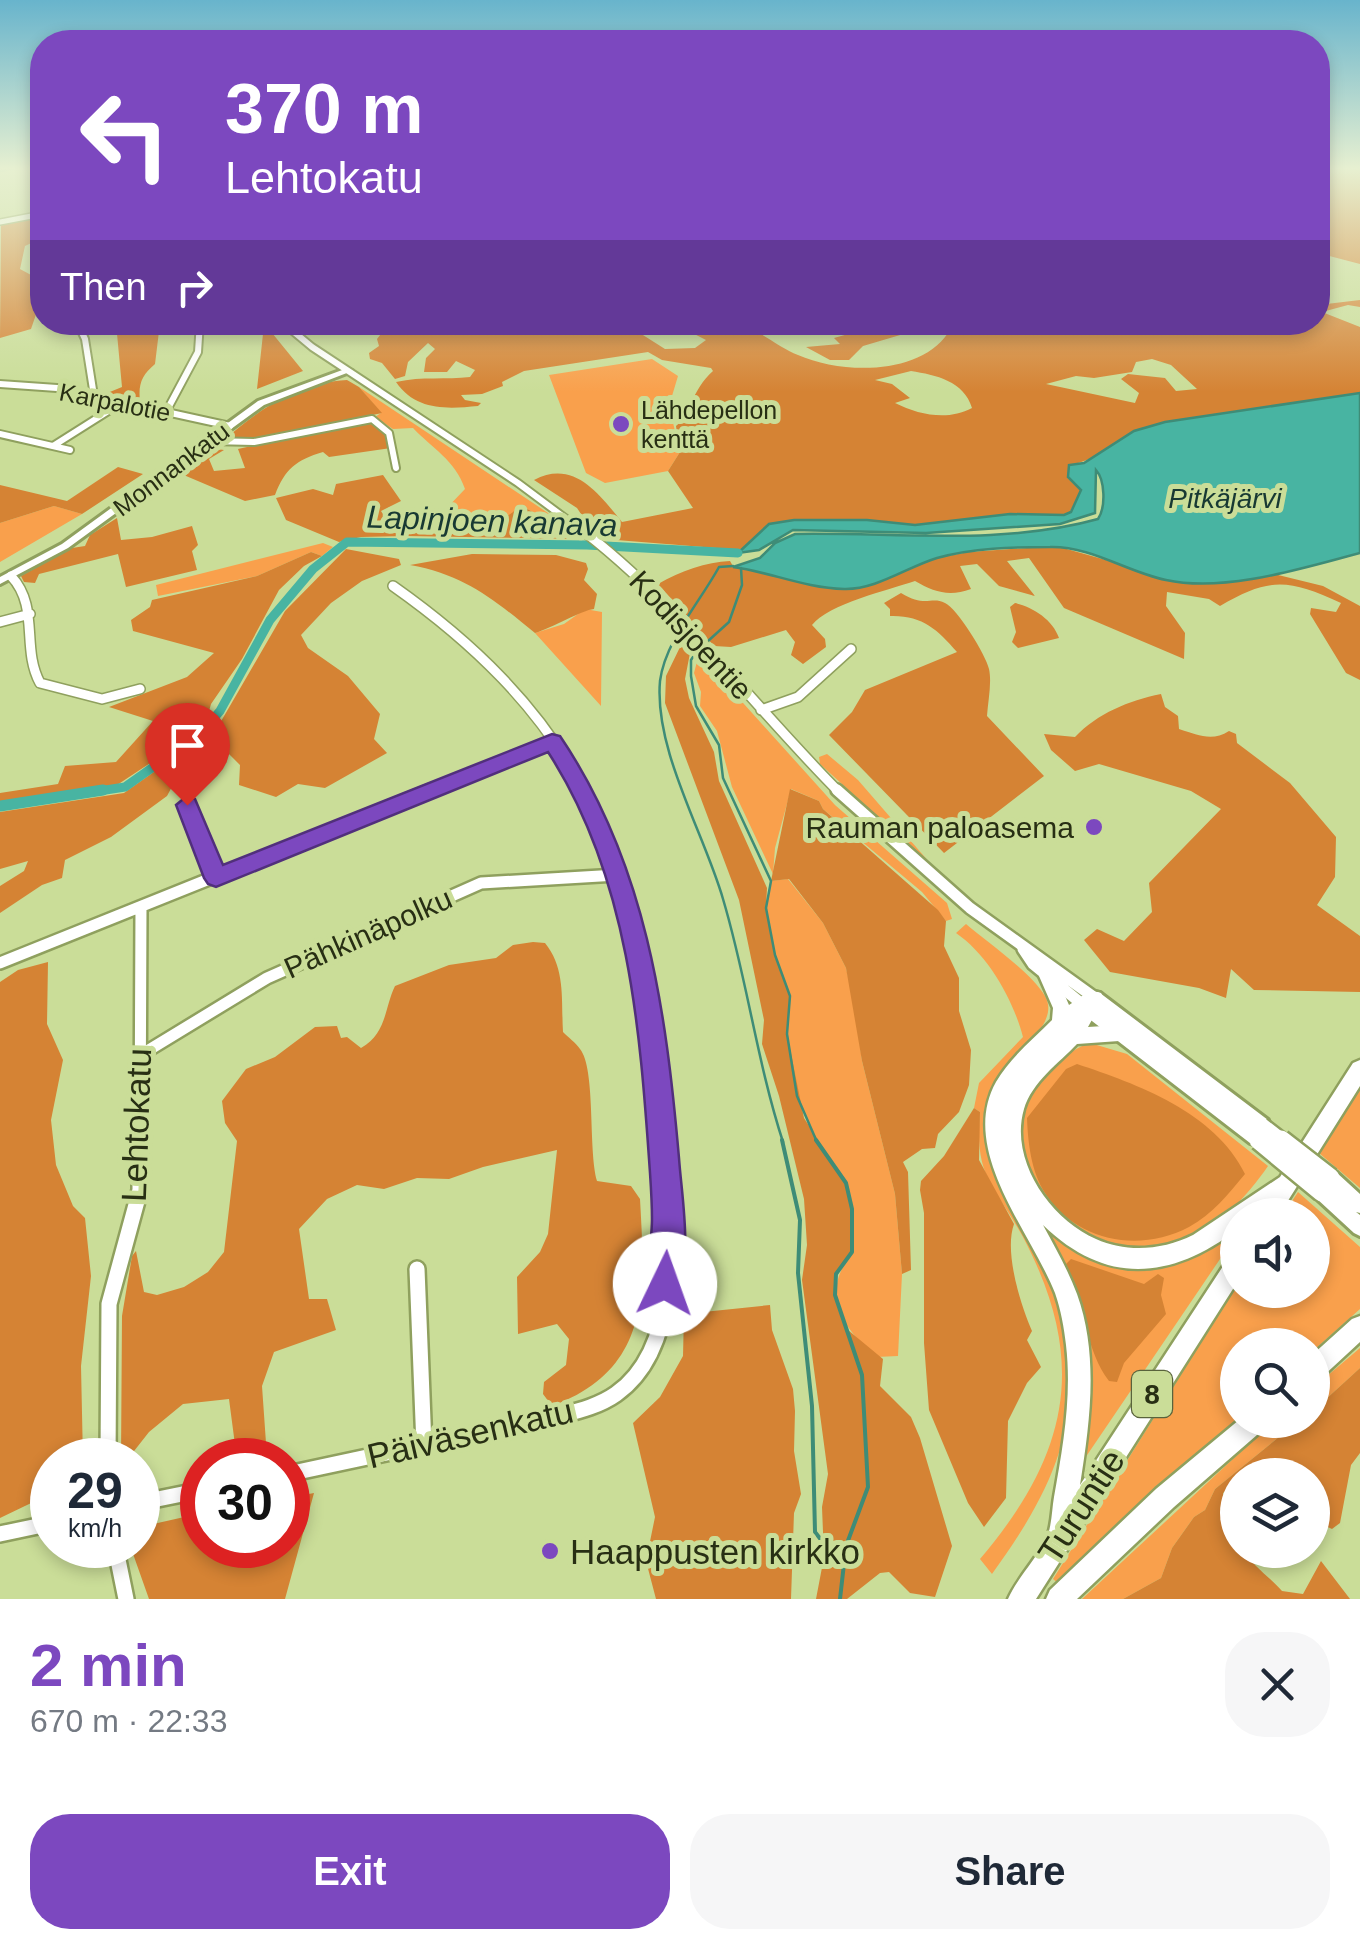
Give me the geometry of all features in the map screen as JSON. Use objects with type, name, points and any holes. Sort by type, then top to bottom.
[{"type":"highway","points":[[1048,976],[1067,1030]]},
{"type":"highway","points":[[1089,1004],[1026,1084],[1013,1111],[1011,1128],[1019,1171],[1041,1208],[1083,1244],[1134,1259],[1161,1258],[1185,1250],[1220,1227]]},
{"type":"highway","points":[[1059,1541],[1081,1386],[1074,1320],[1055,1265],[1002,1163],[995,1116],[1008,1080],[1067,1030],[1120,1034]]},
{"type":"highway","points":[[1277,1198],[1360,1070]]},
{"type":"highway","points":[[1264,1198],[1288,1182]]},
{"type":"highway","name":"Turuntie","points":[[1022,1599],[1220,1288]]},
{"type":"highway","points":[[1330,1354],[1360,1327]]},
{"type":"highway","points":[[1060,1599],[1165,1498],[1236,1438]]},
{"type":"main road","name":"Monnankatu","points":[[6,579],[65,546],[274,397],[348,371]]},
{"type":"main road","name":"Kodisjoentie","points":[[1089,1004],[1120,1034],[1259,1131]]},
{"type":"main road","name":"Kodisjoentie","points":[[1089,1004],[1326,1185],[1360,1205]]},
{"type":"main road","name":"Kodisjoentie","points":[[1326,1185],[1360,1227]]},
{"type":"street","points":[[83,335],[94,396]]},
{"type":"street","points":[[166,412],[198,352],[199,335]]},
{"type":"street","name":"Kodisjoentie","points":[[300,335],[614,554],[683,621],[852,806],[1022,948],[1033,964],[1089,1004]]},
{"type":"street","name":"Karpalotie","points":[[0,384],[58,388],[230,426]]},
{"type":"street","points":[[53,446],[121,402]]},
{"type":"street","points":[[210,441],[254,442],[372,419],[383,423],[392,436],[396,468]]},
{"type":"street","points":[[0,434],[70,450]]},
{"type":"street","points":[[6,579],[26,592],[32,669],[40,683],[102,699],[140,689]]},
{"type":"street","points":[[392,586],[437,616],[484,656],[552,742],[587,796],[617,875]]},
{"type":"street","points":[[0,622],[30,614]]},
{"type":"street","points":[[761,710],[798,697],[851,649]]},
{"type":"street","points":[[0,963],[552,742]]},
{"type":"street","points":[[187,805],[216,878]]},
{"type":"street","name":"Pähkinäpolku","points":[[139,1056],[267,978],[481,883],[531,877],[617,875]]},
{"type":"street","name":"Päiväsenkatu","points":[[310,1469],[545,1420],[612,1397],[653,1349],[662,1322],[668,1218],[653,1030],[636,940],[617,875]]},
{"type":"street","name":"Lehtokatu","points":[[108,1438],[109,1304],[140,1190],[138,908]]},
{"type":"street","name":"Kodisjoentie","points":[[1022,948],[1041,956],[1089,1004]]},
{"type":"street","points":[[417,1269],[424,1446]]},
{"type":"street","points":[[0,1534],[30,1528]]},
{"type":"street","points":[[120,1568],[126,1599]]},
{"type":"shaded area","points":[[1,243],[30,243],[25,246],[20,269],[30,274],[30,329],[0,338]]},
{"type":"shaded area","points":[[1330,243],[1360,243],[1360,264],[1330,256]]},
{"type":"shaded area","points":[[1360,300],[1360,307],[1348,305],[1330,310],[1330,304]]},
{"type":"shaded area","points":[[1330,315],[1360,327],[1360,393],[1151,426],[1091,458],[1069,465],[1081,490],[1070,512],[1064,515],[915,525],[867,520],[794,520],[769,524],[741,550],[604,539],[591,529],[577,508],[534,480],[561,474],[573,477],[595,491],[622,522],[693,508],[668,471],[680,452],[676,426],[713,371],[711,368],[662,360],[648,352],[524,371],[502,382],[503,386],[482,394],[461,395],[465,400],[481,403],[478,406],[444,407],[413,398],[396,382],[470,377],[475,370],[456,361],[447,372],[424,372],[426,358],[435,349],[428,343],[408,362],[405,376],[395,379],[382,363],[370,359],[369,353],[379,346],[380,335],[643,335],[665,349],[695,348],[706,340],[696,335],[763,335],[790,352],[857,368],[899,364],[935,347],[946,335],[1330,335]],"holes":[[[1152,359],[1171,365],[1197,389],[1176,391],[1165,378],[1128,374],[1121,379],[1139,393],[1135,403],[1046,384],[1076,376],[1094,378],[1132,372],[1136,362]],[[911,371],[939,377],[963,391],[972,408],[943,415],[914,411],[895,403],[910,398],[892,384],[875,380]]]},
{"type":"shaded area","points":[[117,335],[159,335],[155,364],[142,380],[140,401],[100,396],[122,387]]},
{"type":"shaded area","points":[[263,335],[274,335],[303,371],[257,389]]},
{"type":"shaded area","points":[[900,335],[863,346],[849,360],[830,360],[806,347],[840,344],[834,338]]},
{"type":"shaded area","name":"Lähdepellon kenttä","points":[[652,359],[678,376],[669,406],[680,452],[668,471],[605,483],[586,473],[549,375]]},
{"type":"shaded area","points":[[347,380],[359,387],[382,413],[252,441],[222,442],[249,419],[295,392]]},
{"type":"shaded area","points":[[359,387],[551,515],[544,519],[521,505],[506,520],[474,525],[427,521],[429,515],[444,511],[465,489],[461,479],[413,428],[393,429],[375,417],[381,413]]},
{"type":"shaded area","points":[[355,423],[379,428],[391,448],[329,457],[323,452],[314,455],[287,472],[275,495],[245,501],[179,473],[209,448],[224,450],[209,459],[214,471],[245,468],[238,449]]},
{"type":"shaded area","points":[[118,467],[143,474],[82,514],[54,506],[0,523],[0,485],[67,501]]},
{"type":"shaded area","points":[[383,475],[401,501],[381,511],[387,521],[429,515],[428,521],[435,522],[488,522],[503,518],[521,505],[544,519],[551,515],[582,539],[406,536],[361,537],[339,542],[286,520],[276,498],[313,489],[333,495],[336,484]]},
{"type":"shaded area","points":[[54,506],[82,514],[0,562],[0,523]]},
{"type":"shaded area","points":[[117,518],[121,540],[152,537],[192,526],[198,545],[192,551],[197,570],[126,587],[118,554],[39,574],[35,583],[24,582],[21,576],[72,548],[85,546],[90,535]]},
{"type":"shaded area","points":[[323,543],[333,547],[322,556],[311,552],[257,576],[158,596],[156,585]]},
{"type":"shaded area","points":[[1056,546],[1188,583],[1238,581],[1270,573],[1323,586],[1360,606],[1360,680],[1346,673],[1310,614],[1311,608],[1336,612],[1341,603],[1293,586],[1266,586],[1220,606],[1209,599],[1167,592],[1166,606],[1185,633],[1184,659],[1064,608],[1029,558],[1007,561],[1035,596],[999,586],[977,564],[960,566],[971,589],[942,592],[915,581],[845,604],[820,617],[812,625],[825,639],[826,647],[803,664],[791,655],[795,642],[786,630],[731,647],[714,646],[658,584],[694,568],[730,561],[734,568],[753,567],[847,589],[936,558]]},
{"type":"shaded area","points":[[346,549],[399,559],[401,565],[362,581],[331,603],[301,635],[308,648],[348,676],[380,714],[374,739],[387,753],[325,788],[298,784],[276,797],[239,785],[240,765],[227,752],[175,781],[167,796],[111,837],[65,860],[62,878],[42,885],[0,913],[0,886],[24,871],[28,861],[0,869],[0,812],[124,793],[178,755],[220,723],[285,611]]},
{"type":"shaded area","points":[[311,552],[322,556],[304,566],[279,590],[242,659],[211,704],[206,722],[179,744],[114,787],[0,803],[0,793],[58,784],[65,766],[116,762],[153,721],[109,707],[187,677],[214,653],[133,631],[131,620],[150,607],[152,600],[257,576]]},
{"type":"shaded area","points":[[472,554],[556,555],[586,563],[584,580],[597,594],[594,609],[535,633],[463,582],[410,565]]},
{"type":"shaded area","points":[[901,593],[916,600],[940,601],[957,613],[987,662],[987,716],[1044,776],[944,853],[829,735],[852,712],[865,690],[957,652],[928,625],[890,616],[884,603]]},
{"type":"shaded area","points":[[1015,603],[1042,615],[1059,638],[1018,648],[1012,642],[1016,632],[1010,607]]},
{"type":"shaded area","points":[[585,609],[602,612],[601,706],[535,633],[564,624]]},
{"type":"shaded area","points":[[682,643],[690,653],[685,679],[689,698],[714,752],[719,781],[767,888],[766,908],[775,955],[790,996],[787,1034],[804,1118],[846,1183],[852,1209],[852,1252],[836,1274],[835,1295],[848,1330],[883,1359],[880,1386],[911,1417],[952,1546],[935,1597],[910,1593],[889,1572],[880,1573],[847,1599],[816,1599],[824,1557],[822,1507],[828,1474],[802,1280],[807,1245],[804,1199],[762,1044],[764,1020],[739,900],[665,703],[666,676]]},
{"type":"shaded area","points":[[699,654],[835,805],[947,903],[952,919],[946,921],[922,892],[823,809],[819,801],[791,789],[775,848],[773,874],[732,787],[717,731],[700,706],[701,692],[694,673]]},
{"type":"shaded area","points":[[1161,694],[1165,707],[1178,716],[1179,729],[1205,736],[1229,731],[1236,734],[1237,743],[1290,783],[1336,837],[1335,877],[1317,905],[1360,936],[1360,992],[1254,990],[1231,969],[1226,998],[1199,988],[1110,972],[1084,940],[1097,929],[1124,941],[1152,912],[1149,883],[1221,809],[1191,791],[1099,764],[1075,771],[1051,750],[1044,734],[1075,737],[1114,709]]},
{"type":"shaded area","points":[[827,754],[858,780],[936,870],[820,764],[819,757]]},
{"type":"shaded area","points":[[790,789],[819,801],[823,809],[946,921],[944,946],[959,978],[959,1011],[971,1050],[969,1085],[959,1112],[938,1134],[935,1148],[922,1149],[903,1162],[908,1172],[911,1270],[902,1274],[895,1194],[862,1061],[846,968],[823,923],[789,879],[771,881]]},
{"type":"shaded area","points":[[788,879],[823,923],[846,968],[855,1007],[862,1061],[895,1194],[902,1274],[898,1356],[876,1357],[844,1321],[836,1296],[842,1268],[852,1252],[846,1183],[817,1143],[797,1096],[787,1034],[790,996],[775,955],[766,908],[771,881]]},
{"type":"shaded area","points":[[966,924],[1030,977],[1045,996],[1048,1010],[1044,1024],[996,1085],[988,1102],[986,1120],[1047,1272],[1069,1362],[1069,1402],[1062,1443],[1024,1527],[992,1574],[980,1559],[1034,1482],[1060,1406],[1062,1366],[1057,1325],[1044,1282],[983,1167],[980,1112],[974,1108],[979,1083],[1023,1037],[998,979],[979,953],[956,933]]},
{"type":"shaded area","points":[[545,943],[552,953],[561,985],[563,1032],[578,1047],[588,1074],[597,1181],[631,1186],[640,1199],[641,1295],[625,1348],[609,1371],[585,1390],[552,1406],[543,1394],[544,1382],[566,1365],[569,1339],[557,1324],[518,1334],[517,1277],[540,1252],[548,1234],[557,1150],[449,1179],[417,1178],[384,1189],[357,1185],[327,1199],[299,1229],[309,1299],[327,1299],[336,1330],[274,1352],[262,1386],[266,1438],[234,1438],[229,1399],[183,1404],[144,1438],[121,1438],[122,1316],[132,1256],[136,1251],[144,1292],[157,1295],[184,1287],[208,1272],[224,1252],[237,1141],[225,1123],[222,1101],[246,1069],[275,1057],[315,1027],[337,1026],[341,1038],[347,1037],[361,1048],[380,1028],[395,986],[449,965],[496,958],[513,945]]},
{"type":"shaded area","points":[[48,962],[47,1024],[63,1060],[51,1120],[56,1165],[73,1206],[85,1218],[91,1276],[81,1366],[83,1438],[30,1438],[30,1504],[0,1518],[0,982],[18,970]]},
{"type":"shaded area","points":[[1090,1043],[1127,1054],[1268,1166],[1242,1198],[1220,1198],[1220,1219],[1191,1241],[1150,1251],[1122,1249],[1096,1241],[1072,1228],[1036,1187],[1025,1162],[1021,1111],[1058,1064]]},
{"type":"shaded area","points":[[1077,1064],[1172,1103],[1215,1133],[1245,1174],[1205,1216],[1170,1235],[1130,1241],[1091,1232],[1074,1223],[1058,1210],[1036,1176],[1027,1118],[1066,1069]]},
{"type":"shaded area","points":[[1360,1088],[1360,1188],[1319,1153]]},
{"type":"shaded area","points":[[974,1108],[980,1112],[979,1160],[1014,1224],[1011,1249],[1015,1278],[1032,1331],[1027,1340],[1041,1367],[1027,1383],[1008,1421],[1006,1498],[984,1527],[968,1503],[929,1410],[924,1343],[924,1213],[920,1190],[921,1181],[944,1156]]},
{"type":"shaded area","points":[[1028,1200],[1135,1266],[1220,1231],[1220,1259],[1079,1467],[1088,1400]]},
{"type":"shaded area","points":[[1330,1220],[1360,1247],[1360,1309],[1330,1336],[1330,1328],[1220,1328],[1220,1434],[1109,1532],[1059,1584],[1053,1579],[1223,1308],[1330,1308]]},
{"type":"shaded area","points":[[1071,1259],[1144,1284],[1158,1274],[1164,1278],[1161,1295],[1166,1314],[1124,1363],[1117,1382],[1109,1381],[1095,1355],[1066,1264]]},
{"type":"shaded area","points":[[770,1305],[772,1330],[793,1389],[794,1451],[801,1494],[794,1513],[791,1599],[656,1599],[646,1561],[655,1517],[633,1423],[660,1397],[683,1356],[684,1314]]},
{"type":"shaded area","points":[[1360,1348],[1360,1368],[1330,1395],[1330,1374]]},
{"type":"shaded area","points":[[1360,1368],[1360,1453],[1351,1465],[1340,1523],[1332,1529],[1330,1458],[1253,1458],[1278,1438],[1330,1438],[1330,1395]]},
{"type":"shaded area","points":[[1256,1438],[1278,1438],[1253,1458],[1234,1458]]},
{"type":"shaded area","points":[[1220,1471],[1220,1485],[1205,1510],[1194,1517],[1172,1548],[1161,1578],[1123,1599],[1082,1599]]},
{"type":"shaded area","points":[[1220,1485],[1220,1568],[1258,1568],[1282,1591],[1303,1594],[1317,1568],[1326,1568],[1350,1599],[1123,1599],[1161,1578],[1172,1548],[1194,1517],[1205,1510]]},
{"type":"shaded area","points":[[180,1518],[180,1568],[293,1568],[285,1599],[149,1599],[138,1568],[160,1568],[160,1522]]},
{"type":"water","name":"Pitkäjärvi","points":[[1360,393],[1360,553],[1289,572],[1213,583],[1166,580],[1080,551],[1050,547],[951,555],[880,582],[844,589],[733,567],[760,558],[775,543],[795,534],[986,535],[1098,519],[1103,494],[1096,470],[1095,513],[1060,524],[926,533],[793,530],[759,550],[738,553],[769,524],[794,520],[867,520],[915,525],[1010,514],[1064,515],[1071,512],[1081,490],[1068,477],[1069,465],[1084,463],[1134,431],[1165,422]]},
{"type":"waterway","name":"Lapinjoen kanava","points":[[86,793],[125,787],[201,733],[220,711],[270,620],[313,569],[347,542],[587,545],[738,553]]},
{"type":"waterway","points":[[733,566],[719,567],[676,637],[663,666],[660,707],[672,763],[723,899],[783,1142]]},
{"type":"waterway","points":[[741,568],[742,585],[729,622],[697,651],[691,660],[691,676],[696,706],[719,745],[723,778],[771,881],[766,908],[775,955],[790,996],[787,1034],[797,1096],[816,1140]]},
{"type":"waterway","name":"Lapinjoen kanava","points":[[0,806],[103,790]]},
{"type":"waterway","points":[[782,1140],[800,1220],[798,1273],[812,1406],[815,1532],[842,1567]]},
{"type":"waterway","points":[[816,1140],[846,1183],[852,1209],[852,1252],[836,1274],[835,1295],[862,1375],[868,1487],[846,1546],[840,1599]]},
{"type":"place","name":"Lähdepellon kenttä","points":[[621,424]]},
{"type":"place","name":"Rauman paloasema","points":[[1094,827]]},
{"type":"place","name":"Haappusten kirkko","points":[[550,1551]]},
{"type":"route","points":[[187,805],[216,878],[552,742],[581,785],[600,825],[629,911],[647,990],[668,1218],[665,1284]]}]
